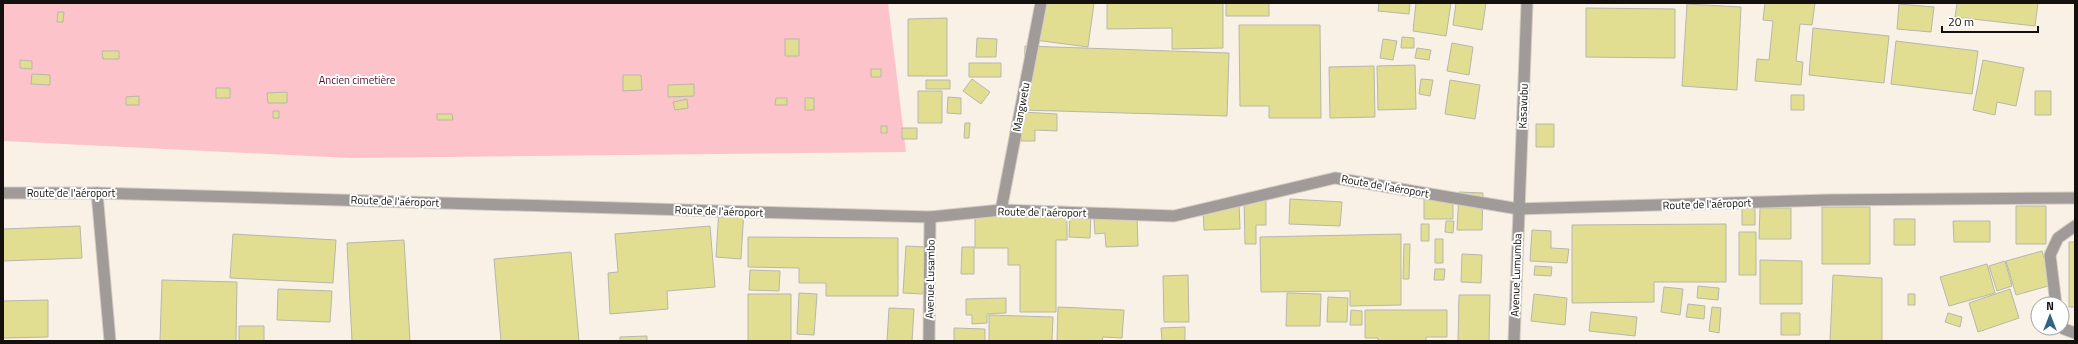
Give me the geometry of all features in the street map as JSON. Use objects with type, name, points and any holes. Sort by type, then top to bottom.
[{"type":"street","name":"Mangwetu","points":[[1001,210],[1041,3]]},
{"type":"street","name":"Kasavubu","points":[[1519,209],[1527,3]]},
{"type":"street","name":"Route de l'aéroport","points":[[3,193],[97,192],[930,217],[1001,210],[1174,216],[1335,178],[1519,209],[1828,200],[2075,198]]},
{"type":"street","points":[[97,192],[110,341]]},
{"type":"street","name":"Avenue Lumumba","points":[[1514,341],[1519,209]]},
{"type":"street","name":"Avenue Lusambo","points":[[929,341],[930,217]]},
{"type":"street","points":[[2055,296],[2050,255],[2058,238],[2075,226]]},
{"type":"green space","name":"Ancien cimetière","points":[[3,3],[888,3],[906,152],[350,158],[3,141]]},
{"type":"building","points":[[1040,3],[1094,3],[1088,47],[1035,40]]},
{"type":"building","points":[[1107,3],[1223,3],[1223,48],[1172,49],[1172,28],[1107,29]]},
{"type":"building","points":[[1226,3],[1269,3],[1269,16],[1226,16]]},
{"type":"building","points":[[1379,3],[1410,3],[1409,14],[1378,11]]},
{"type":"building","points":[[1416,3],[1451,3],[1446,36],[1413,31]]},
{"type":"building","points":[[1456,3],[1486,3],[1482,30],[1453,25]]},
{"type":"building","points":[[1765,3],[1815,3],[1812,25],[1800,24],[1796,61],[1803,62],[1801,85],[1755,81],[1757,59],[1769,60],[1773,21],[1763,20]]},
{"type":"building","points":[[1957,3],[2038,3],[2035,26],[1955,17]]},
{"type":"building","points":[[1687,4],[1741,7],[1737,90],[1682,86]]},
{"type":"building","points":[[1899,4],[1934,7],[1931,32],[1897,29]]},
{"type":"building","points":[[1586,8],[1675,9],[1675,58],[1586,57]]},
{"type":"building","points":[[58,12],[64,12],[63,22],[57,22]]},
{"type":"building","points":[[947,18],[947,76],[908,76],[908,19]]},
{"type":"building","points":[[1239,25],[1320,25],[1321,118],[1269,118],[1269,106],[1240,106]]},
{"type":"building","points":[[1813,28],[1889,36],[1884,83],[1809,75]]},
{"type":"building","points":[[1402,37],[1414,38],[1414,48],[1401,48]]},
{"type":"building","points":[[977,38],[997,39],[996,57],[976,57]]},
{"type":"building","points":[[785,39],[799,39],[799,56],[785,56]]},
{"type":"building","points":[[1383,39],[1397,41],[1393,60],[1380,58]]},
{"type":"building","points":[[1896,41],[1978,51],[1972,94],[1891,84]]},
{"type":"building","points":[[1452,43],[1473,47],[1469,75],[1447,71]]},
{"type":"building","points":[[1025,46],[1229,53],[1227,116],[1023,110]]},
{"type":"building","points":[[1417,48],[1431,50],[1429,60],[1415,58]]},
{"type":"building","points":[[102,51],[119,51],[119,59],[103,59]]},
{"type":"building","points":[[20,60],[32,61],[32,69],[20,68]]},
{"type":"building","points":[[1983,60],[2024,68],[2016,106],[1997,102],[1995,115],[1973,110]]},
{"type":"building","points":[[969,63],[1001,63],[1001,77],[969,77]]},
{"type":"building","points":[[1415,65],[1416,109],[1378,110],[1377,66]]},
{"type":"building","points":[[1374,66],[1375,117],[1330,118],[1329,67]]},
{"type":"building","points":[[871,69],[881,69],[881,77],[871,77]]},
{"type":"building","points":[[32,74],[50,75],[50,85],[31,84]]},
{"type":"building","points":[[623,75],[641,75],[642,90],[623,91]]},
{"type":"building","points":[[972,79],[990,92],[981,104],[963,91]]},
{"type":"building","points":[[1421,79],[1433,80],[1430,96],[1419,94]]},
{"type":"building","points":[[926,80],[950,80],[950,89],[926,89]]},
{"type":"building","points":[[1450,80],[1480,85],[1475,119],[1445,114]]},
{"type":"building","points":[[694,84],[694,96],[668,97],[668,85]]},
{"type":"building","points":[[216,88],[230,88],[230,98],[216,98]]},
{"type":"building","points":[[918,91],[942,91],[942,123],[918,123]]},
{"type":"building","points":[[2035,91],[2051,91],[2051,115],[2035,115]]},
{"type":"building","points":[[287,92],[287,103],[268,103],[267,93]]},
{"type":"building","points":[[1791,95],[1804,95],[1804,110],[1791,110]]},
{"type":"building","points":[[139,96],[139,105],[126,105],[126,97]]},
{"type":"building","points":[[948,97],[961,98],[961,114],[947,113]]},
{"type":"building","points":[[776,98],[787,98],[787,105],[775,105]]},
{"type":"building","points":[[805,98],[814,98],[814,110],[805,110]]},
{"type":"building","points":[[687,99],[688,108],[675,110],[673,102]]},
{"type":"building","points":[[273,111],[279,111],[279,118],[273,118]]},
{"type":"building","points":[[1022,112],[1057,114],[1057,131],[1035,130],[1035,141],[1021,141]]},
{"type":"building","points":[[437,114],[452,114],[453,120],[437,120]]},
{"type":"building","points":[[965,123],[970,123],[969,138],[964,138]]},
{"type":"building","points":[[1536,124],[1554,124],[1554,147],[1536,147]]},
{"type":"building","points":[[881,126],[887,126],[887,133],[881,133]]},
{"type":"building","points":[[902,128],[917,128],[917,139],[902,139]]},
{"type":"building","points":[[1459,192],[1483,193],[1482,230],[1457,230]]},
{"type":"building","points":[[1244,199],[1266,199],[1266,225],[1256,225],[1256,244],[1245,244]]},
{"type":"building","points":[[1290,199],[1342,202],[1340,226],[1289,224]]},
{"type":"building","points":[[1424,199],[1453,199],[1453,219],[1424,219]]},
{"type":"building","points":[[1239,203],[1240,229],[1204,230],[1203,205]]},
{"type":"building","points":[[1742,203],[1755,204],[1755,225],[1742,225]]},
{"type":"building","points":[[2016,206],[2046,206],[2046,244],[2016,244]]},
{"type":"building","points":[[1822,207],[1870,207],[1870,264],[1822,264]]},
{"type":"building","points":[[719,208],[744,209],[741,259],[716,257]]},
{"type":"building","points":[[1760,208],[1791,208],[1791,239],[1759,239]]},
{"type":"building","points":[[1070,212],[1091,213],[1090,238],[1069,237]]},
{"type":"building","points":[[975,213],[1067,213],[1067,240],[1056,240],[1056,312],[1020,312],[1020,265],[1008,265],[1008,248],[975,248]]},
{"type":"building","points":[[1137,216],[1138,246],[1106,247],[1105,233],[1095,234],[1094,219]]},
{"type":"building","points":[[1894,219],[1915,219],[1915,245],[1894,245]]},
{"type":"building","points":[[1446,221],[1454,221],[1453,233],[1445,232]]},
{"type":"building","points":[[1953,221],[1990,221],[1990,242],[1954,242]]},
{"type":"building","points":[[1421,224],[1429,224],[1429,241],[1421,241]]},
{"type":"building","points":[[1726,224],[1726,282],[1654,282],[1654,302],[1572,303],[1572,225]]},
{"type":"building","points":[[80,226],[82,258],[3,261],[3,229]]},
{"type":"building","points":[[710,226],[715,287],[667,291],[668,309],[610,314],[608,273],[618,272],[615,234]]},
{"type":"building","points":[[1532,230],[1551,231],[1551,248],[1569,249],[1567,263],[1530,261]]},
{"type":"building","points":[[1739,232],[1756,232],[1756,275],[1739,275]]},
{"type":"building","points":[[233,234],[336,240],[333,283],[230,278]]},
{"type":"building","points":[[1401,234],[1401,305],[1350,306],[1350,291],[1261,292],[1260,237]]},
{"type":"building","points":[[748,237],[898,238],[898,296],[826,296],[826,283],[799,283],[799,268],[748,267]]},
{"type":"building","points":[[1435,239],[1443,239],[1443,263],[1435,263]]},
{"type":"building","points":[[404,240],[410,341],[352,341],[347,243]]},
{"type":"building","points":[[2069,242],[2075,242],[2075,307],[2070,307]]},
{"type":"building","points":[[1404,244],[1410,244],[1409,279],[1403,279]]},
{"type":"building","points":[[906,246],[926,247],[923,294],[903,293]]},
{"type":"building","points":[[962,247],[974,247],[974,274],[961,274]]},
{"type":"building","points":[[2042,251],[2052,285],[2016,295],[2006,261]]},
{"type":"building","points":[[571,252],[579,341],[501,341],[494,259]]},
{"type":"building","points":[[1462,254],[1482,255],[1481,283],[1461,282]]},
{"type":"building","points":[[1760,260],[1802,261],[1802,304],[1760,304]]},
{"type":"building","points":[[2005,261],[2012,286],[1997,291],[1989,266]]},
{"type":"building","points":[[1987,264],[1995,293],[1949,306],[1940,277]]},
{"type":"building","points":[[1535,266],[1552,267],[1551,276],[1534,275]]},
{"type":"building","points":[[1435,269],[1445,269],[1444,280],[1434,280]]},
{"type":"building","points":[[750,270],[780,271],[779,291],[749,290]]},
{"type":"building","points":[[1188,275],[1189,322],[1164,322],[1163,276]]},
{"type":"building","points":[[1833,275],[1882,278],[1882,341],[1830,341]]},
{"type":"building","points":[[162,280],[237,282],[236,341],[160,341]]},
{"type":"building","points":[[1698,286],[1719,288],[1718,300],[1697,298]]},
{"type":"building","points":[[1664,287],[1683,289],[1680,315],[1661,312]]},
{"type":"building","points":[[278,289],[332,291],[330,322],[277,320]]},
{"type":"building","points":[[2010,289],[2019,318],[1978,332],[1969,303]]},
{"type":"building","points":[[799,293],[817,294],[814,335],[797,334]]},
{"type":"building","points":[[1287,293],[1321,294],[1320,326],[1286,326]]},
{"type":"building","points":[[748,294],[791,294],[791,341],[748,341]]},
{"type":"building","points":[[1534,294],[1567,298],[1565,325],[1531,321]]},
{"type":"building","points":[[1908,294],[1915,294],[1915,305],[1908,305]]},
{"type":"building","points":[[1459,295],[1490,295],[1489,341],[1458,341]]},
{"type":"building","points":[[1328,297],[1348,298],[1347,322],[1327,322]]},
{"type":"building","points":[[1006,298],[1006,313],[987,314],[987,323],[972,324],[972,315],[966,315],[966,299]]},
{"type":"building","points":[[48,300],[48,337],[3,338],[3,301]]},
{"type":"building","points":[[1688,304],[1705,306],[1704,319],[1686,317]]},
{"type":"building","points":[[1058,307],[1124,310],[1122,338],[1103,337],[1102,341],[1057,341]]},
{"type":"building","points":[[1712,307],[1721,308],[1719,333],[1709,331]]},
{"type":"building","points":[[889,308],[914,309],[912,341],[887,341]]},
{"type":"building","points":[[1351,310],[1362,311],[1362,325],[1350,325]]},
{"type":"building","points":[[1365,310],[1447,310],[1447,337],[1426,337],[1426,341],[1378,341],[1378,338],[1365,338]]},
{"type":"building","points":[[1591,312],[1637,317],[1635,336],[1589,331]]},
{"type":"building","points":[[1781,313],[1800,313],[1800,335],[1781,335]]},
{"type":"building","points":[[1948,313],[1962,317],[1960,327],[1945,322]]},
{"type":"building","points":[[989,315],[1053,317],[1052,341],[989,341]]},
{"type":"building","points":[[239,326],[264,326],[264,341],[239,341]]},
{"type":"building","points":[[1185,327],[1185,341],[1162,341],[1161,328]]},
{"type":"building","points":[[954,328],[985,329],[985,341],[954,341]]},
{"type":"building","points":[[647,336],[647,341],[620,341],[620,337]]}]
